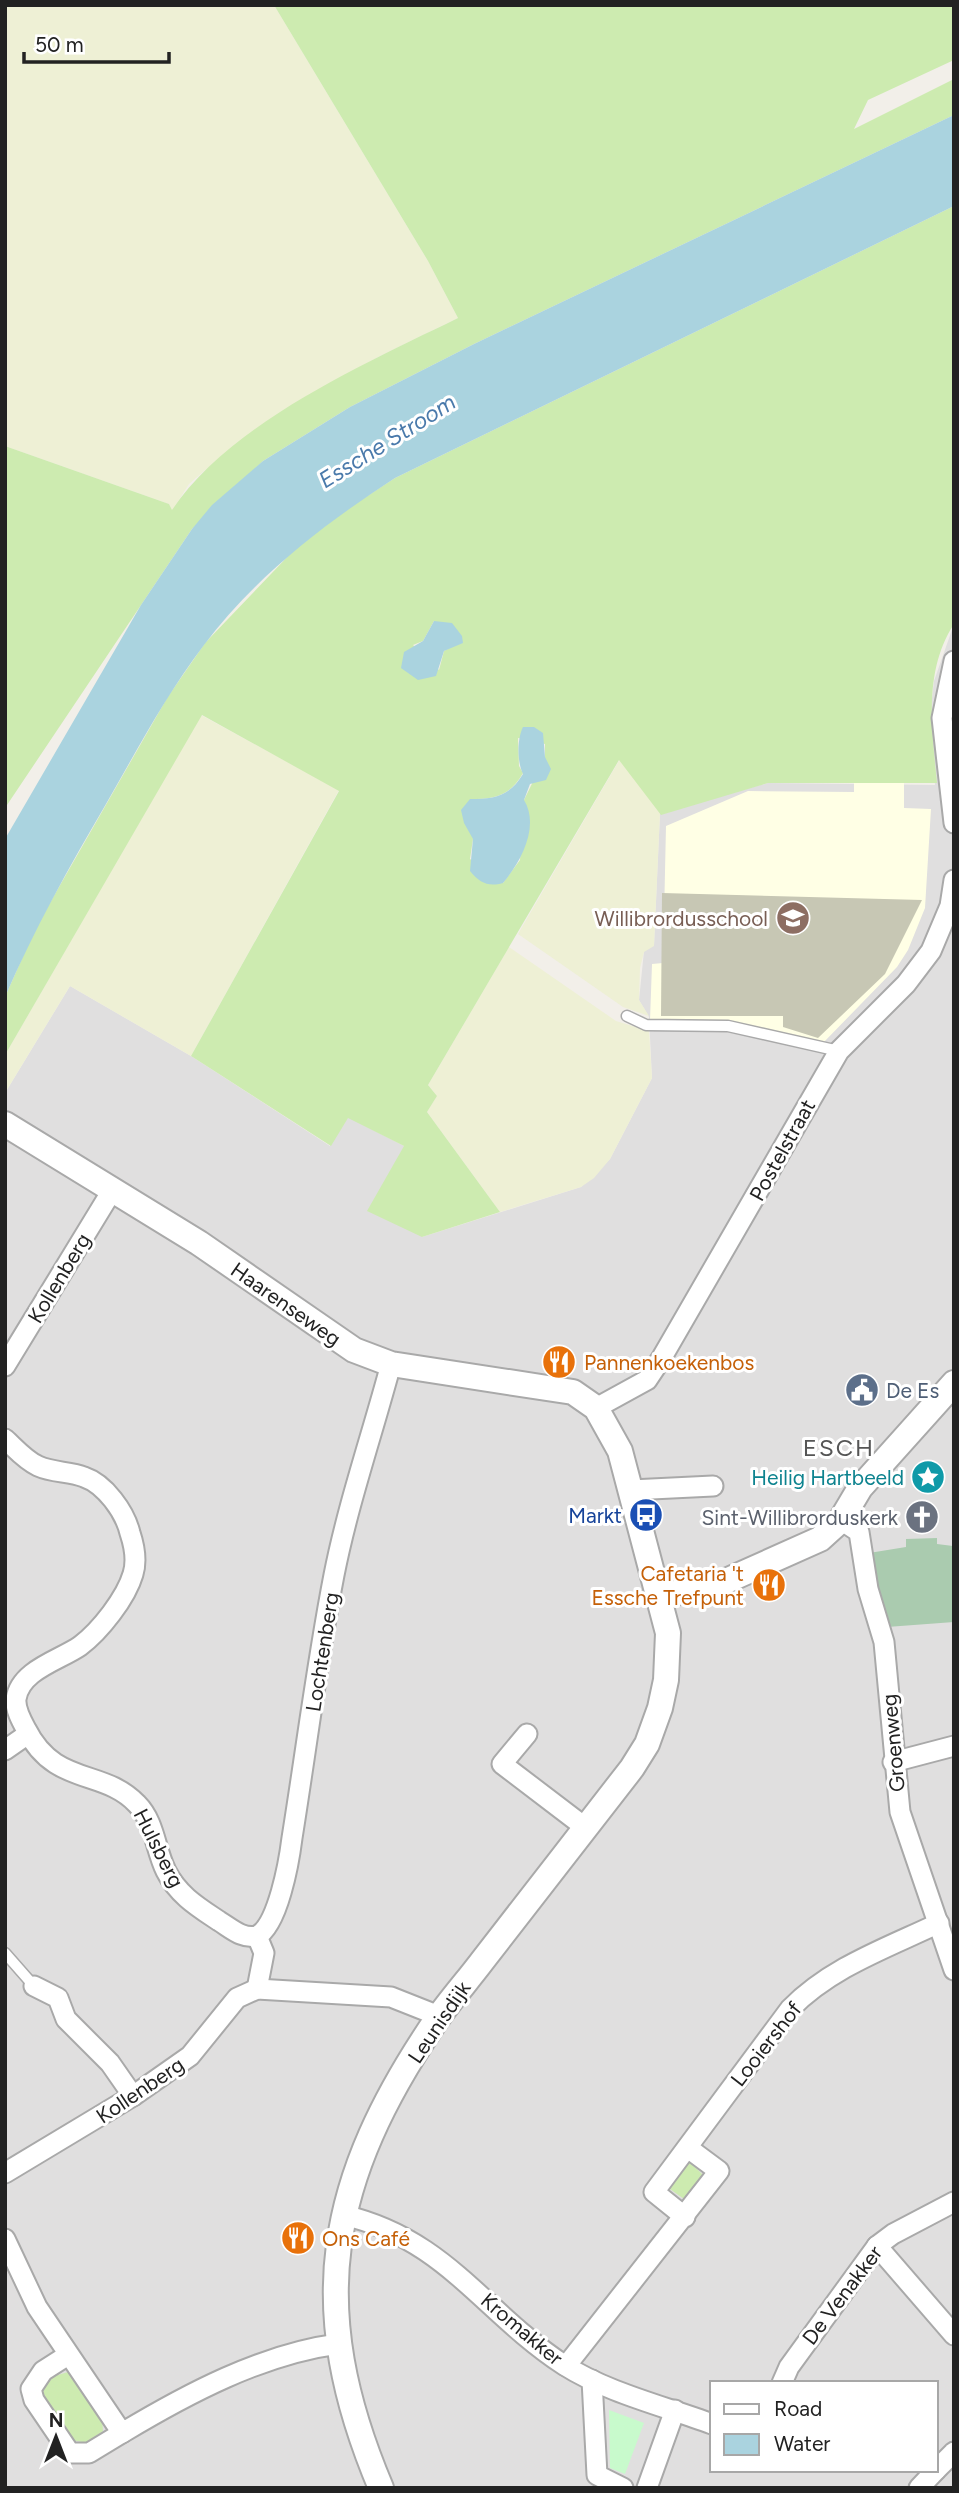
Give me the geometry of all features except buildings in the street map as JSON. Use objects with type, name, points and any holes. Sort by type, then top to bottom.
[{"type":"street","points":[[954,661],[942,718],[954,823]]},
{"type":"street","name":"Postelstraat","points":[[596,1408],[647,1380],[702,1291],[839,1051],[906,984],[931,950],[952,907],[954,880]]},
{"type":"street","name":"Haarenseweg","points":[[5,1124],[199,1242],[344,1345],[391,1364],[556,1387],[573,1392],[596,1408]]},
{"type":"street","name":"Kollenberg","points":[[5,1366],[113,1189]]},
{"type":"street","name":"Lochtenberg","points":[[257,1936],[269,1925],[280,1893],[291,1845],[334,1577],[347,1516],[391,1364]]},
{"type":"street","points":[[659,1597],[726,1581],[820,1539],[841,1520],[860,1488],[954,1383]]},
{"type":"street","points":[[596,1408],[620,1451],[631,1490],[713,1486]]},
{"type":"street","name":"Hulsberg","points":[[5,1439],[37,1466],[83,1476],[98,1486],[126,1519],[135,1558],[134,1573],[127,1590],[95,1631],[82,1645],[38,1669],[23,1684],[16,1699],[19,1717],[28,1734],[56,1766],[131,1797],[146,1816],[165,1870],[188,1901],[242,1935],[257,1936]]},
{"type":"street","name":"Leunisdijk","points":[[381,2488],[348,2400],[338,2344],[334,2289],[343,2215],[350,2185],[370,2135],[439,2016],[586,1828],[647,1744],[660,1708],[668,1648],[659,1597],[631,1490]]},
{"type":"street","name":"Groenweg","points":[[841,1520],[859,1532],[868,1589],[884,1642],[893,1762],[900,1812],[952,1961]]},
{"type":"street","points":[[5,1750],[28,1734]]},
{"type":"street","points":[[527,1734],[502,1764],[586,1828]]},
{"type":"street","points":[[893,1762],[954,1746]]},
{"type":"street","name":"Looiershof","points":[[685,2217],[654,2192],[790,2009],[807,1992],[839,1970],[939,1923]]},
{"type":"street","points":[[257,1936],[264,1953],[257,1989],[391,1997],[439,2016]]},
{"type":"street","points":[[34,1986],[58,1998],[66,2019],[110,2063],[133,2096]]},
{"type":"street","name":"Kollenberg","points":[[5,2173],[133,2096],[190,2056],[237,1998],[257,1989]]},
{"type":"street","points":[[566,2366],[719,2171],[688,2148]]},
{"type":"street","name":"De Venakker","points":[[783,2381],[789,2367],[877,2246],[893,2234],[954,2202]]},
{"type":"street","name":"Kromakker","points":[[343,2215],[376,2222],[422,2246],[541,2348],[566,2366],[592,2380],[710,2423]]},
{"type":"street","points":[[5,2239],[37,2306],[122,2432]]},
{"type":"street","points":[[877,2246],[954,2335]]},
{"type":"street","points":[[68,2355],[43,2371],[31,2389],[34,2400],[70,2453],[89,2453],[184,2396],[224,2378],[311,2348],[338,2344]]},
{"type":"street","points":[[592,2380],[597,2475],[623,2488]]},
{"type":"street","points":[[647,2488],[674,2410]]},
{"type":"street","points":[[938,2468],[954,2452]]},
{"type":"street","points":[[919,2488],[934,2472]]},
{"type":"lane","points":[[627,1016],[646,1025],[728,1026],[839,1051]]},
{"type":"lane","points":[[5,1953],[34,1986]]},
{"type":"shaded area","points":[[5,5],[274,5],[428,261],[458,318],[378,357],[289,407],[225,453],[189,484],[172,511],[169,504],[5,446]]},
{"type":"shaded area","points":[[954,624],[954,2488],[5,2488],[5,1093],[70,986],[191,1056],[330,1146],[348,1117],[404,1146],[422,1237],[581,1187],[610,1159],[652,1078],[649,1017],[639,1000],[644,951],[654,945],[660,813],[768,783],[935,785],[930,715],[934,681]]},
{"type":"shaded area","points":[[201,715],[339,790],[191,1056],[70,986],[5,1093],[5,1055]]},
{"type":"shaded area","points":[[620,759],[660,813],[654,946],[644,952],[640,968],[639,1000],[649,1016],[623,1007],[518,934]]},
{"type":"shaded area","name":"Willibrordusschool","points":[[854,778],[904,778],[904,808],[931,809],[925,908],[908,950],[897,967],[823,1043],[729,1022],[650,1021],[652,964],[663,963],[666,826],[748,791],[854,792]]},
{"type":"shaded area","points":[[662,893],[922,900],[885,974],[818,1038],[783,1027],[783,1016],[661,1016]]},
{"type":"shaded area","points":[[509,947],[616,1021],[649,1031],[652,1078],[610,1159],[594,1178],[581,1187],[500,1212],[427,1112],[437,1096],[428,1085]]},
{"type":"shaded area","points":[[937,1538],[937,1544],[953,1546],[954,1543],[954,1622],[887,1627],[869,1553],[906,1547],[906,1539]]},
{"type":"green space","points":[[274,5],[954,5],[954,60],[868,100],[854,129],[954,79],[954,115],[474,344],[350,407],[263,461],[192,529],[5,808],[5,446],[169,504],[172,510],[197,479],[228,450],[264,423],[342,376],[458,318],[428,261]]},
{"type":"green space","points":[[954,206],[954,624],[944,642],[934,681],[932,722],[937,783],[768,783],[661,815],[619,760],[428,1085],[437,1096],[427,1112],[500,1212],[422,1237],[367,1211],[404,1146],[348,1118],[331,1146],[191,1056],[339,791],[202,715],[5,1055],[5,997],[35,929],[167,698],[205,643],[293,551],[341,513],[395,478]],"holes":[[[434,621],[455,645],[444,651],[439,670],[413,645],[423,641]],[[518,738],[545,744],[545,757],[524,800],[520,860],[503,883],[470,859],[473,839],[471,799],[501,795],[518,781],[523,773],[519,766]]]},
{"type":"green space","points":[[690,2162],[705,2177],[689,2199],[684,2199],[670,2189],[670,2183]]},
{"type":"green space","points":[[68,2372],[102,2419],[103,2431],[87,2443],[71,2440],[42,2395],[41,2389],[51,2377]]},
{"type":"green space","points":[[609,2410],[644,2423],[625,2474],[610,2468]]},
{"type":"water","name":"Essche Stroom","points":[[954,115],[954,206],[395,478],[342,514],[268,574],[224,620],[164,703],[65,875],[5,997],[5,839],[141,605],[192,529],[212,505],[263,461],[350,407],[474,344]]},
{"type":"water","points":[[434,621],[452,623],[462,636],[463,643],[444,651],[436,676],[418,680],[401,668],[404,652],[423,641]]},
{"type":"water","points":[[523,727],[534,727],[543,733],[545,757],[551,769],[546,780],[530,784],[524,800],[530,821],[522,854],[503,883],[489,884],[470,871],[473,839],[464,823],[461,810],[470,799],[501,795],[518,781],[523,774],[518,750]]},
{"type":"place","name":"Willibrordusschool","points":[[793,918]]},
{"type":"place","name":"Pannenkoekenbos","points":[[559,1362]]},
{"type":"place","name":"De Es","points":[[862,1390]]},
{"type":"place","name":"Heilig Hartbeeld","points":[[928,1477]]},
{"type":"place","name":"Markt","points":[[646,1515]]},
{"type":"place","name":"Sint-Willibrorduskerk","points":[[922,1517]]},
{"type":"place","name":"Cafetaria 't Essche Trefpunt","points":[[769,1585]]},
{"type":"place","name":"Ons Café","points":[[298,2238]]},
{"type":"district","name":"ESCH","points":[[839,1447]]}]
